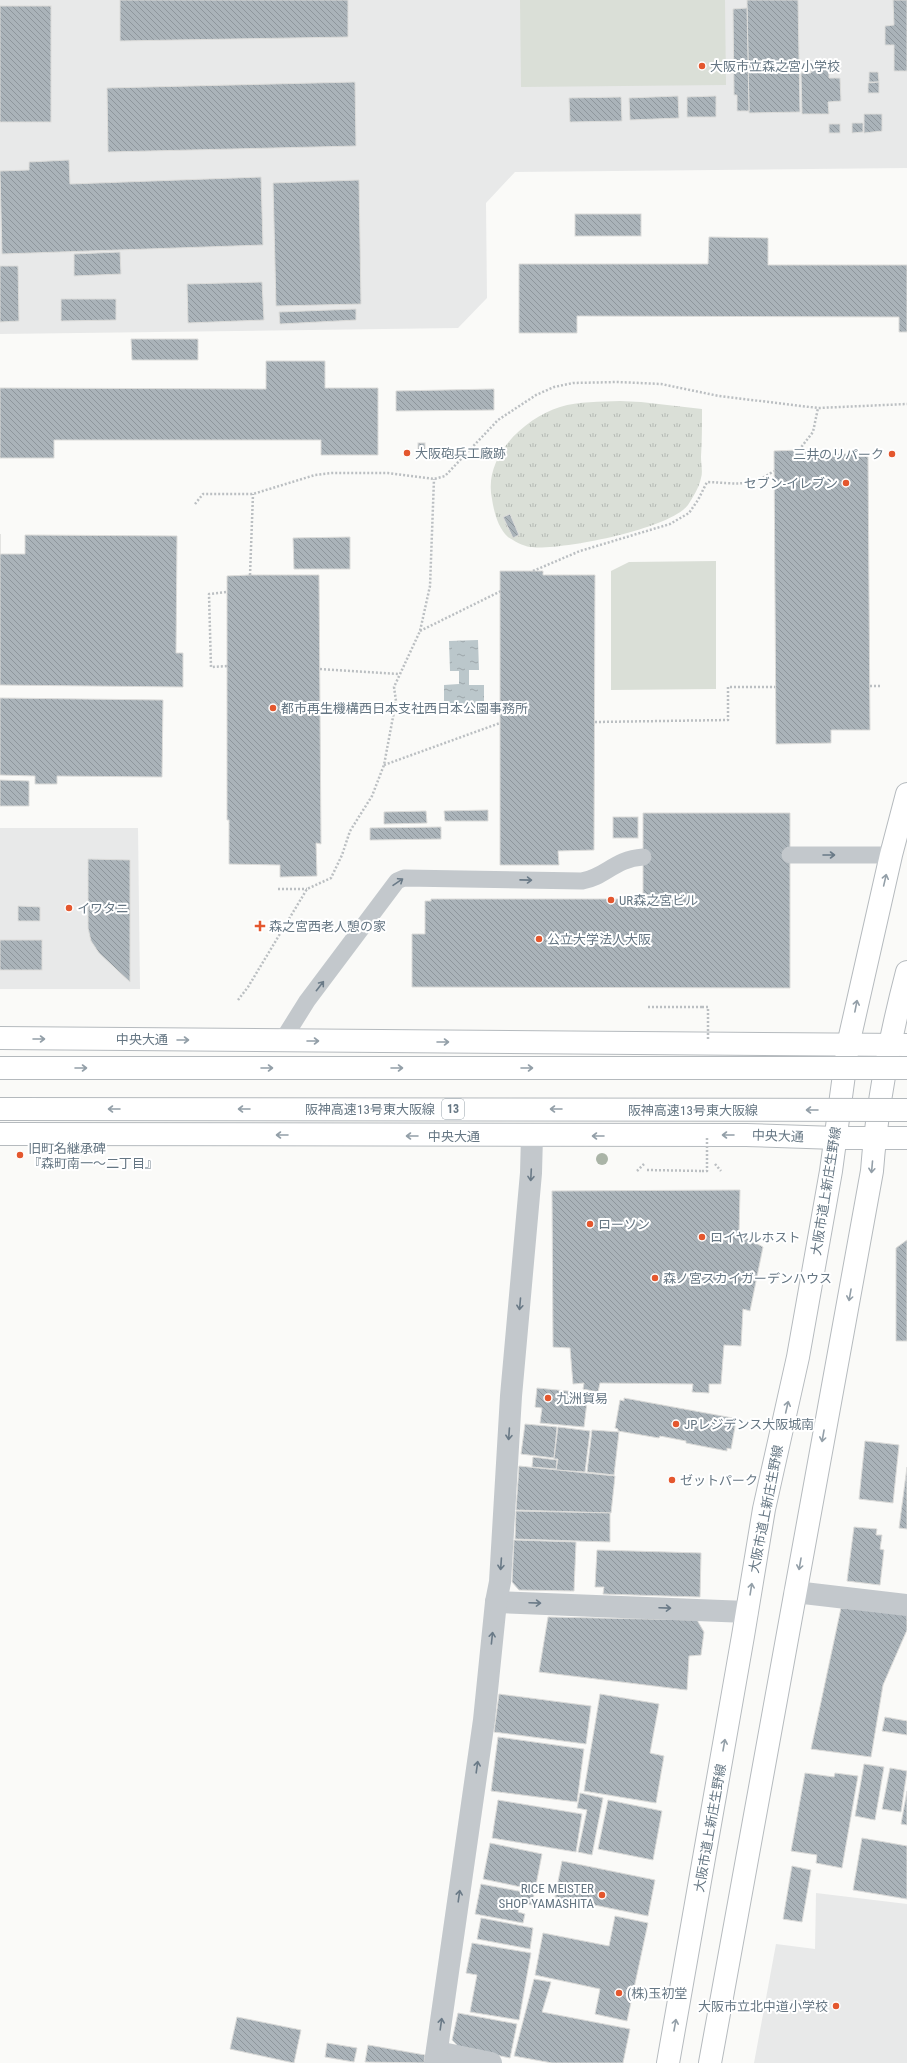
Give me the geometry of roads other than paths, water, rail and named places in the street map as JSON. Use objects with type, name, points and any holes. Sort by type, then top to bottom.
[{"type":"main road","name":"大阪市道上新庄生野線","points":[[668,2063],[764,1509],[798,1357],[836,1138],[848,1045],[891,855],[907,794]]},
{"type":"main road","points":[[710,2063],[872,1171],[874,1138],[898,1045],[907,972]]},
{"type":"main road","name":"中央大通","points":[[0,1038],[898,1045]]},
{"type":"main road","points":[[0,1068],[907,1068]]},
{"type":"main road","name":"阪神高速13号東大阪線","points":[[0,1109],[907,1110]]},
{"type":"main road","name":"中央大通","points":[[0,1134],[532,1136],[746,1135],[836,1138],[907,1138]]},
{"type":"street","points":[[490,2063],[436,2058],[484,1720],[496,1602],[500,1582],[511,1396],[531,1173],[532,1136]]},
{"type":"street","points":[[795,1592],[907,1605]]},
{"type":"street","points":[[496,1602],[747,1612]]},
{"type":"lane","points":[[790,855],[891,855]]},
{"type":"lane","points":[[282,1041],[308,1001],[397,881],[404,878],[582,881],[595,878],[619,862],[643,857]]},
{"type":"water","points":[[478,640],[479,670],[469,670],[469,685],[484,685],[484,705],[444,705],[444,685],[459,684],[459,671],[450,671],[449,641]]},
{"type":"place","name":"大阪市立森之宮小学校","points":[[702,66]]},
{"type":"place","name":"大阪砲兵工廠跡","points":[[407,453]]},
{"type":"place","name":"三井のリパーク","points":[[892,454]]},
{"type":"place","name":"セブン-イレブン","points":[[846,483]]},
{"type":"place","name":"都市再生機構西日本支社西日本公園事務所","points":[[273,708]]},
{"type":"place","name":"UR森之宮ビル","points":[[611,900]]},
{"type":"place","name":"イワタニ","points":[[69,908]]},
{"type":"place","name":"森之宮西老人憩の家","points":[[260,926]]},
{"type":"place","name":"公立大学法人大阪","points":[[539,939]]},
{"type":"place","name":"旧町名継承碑 『森町南一～二丁目』","points":[[20,1155]]},
{"type":"place","name":"ローソン","points":[[590,1224]]},
{"type":"place","name":"ロイヤルホスト","points":[[702,1237]]},
{"type":"place","name":"森ノ宮スカイガーデンハウス","points":[[655,1278]]},
{"type":"place","name":"九洲貿易","points":[[548,1398]]},
{"type":"place","name":"JPレジデンス大阪城南","points":[[676,1424]]},
{"type":"place","name":"ゼットパーク","points":[[672,1480]]},
{"type":"place","name":"RICE MEISTER SHOP YAMASHITA","points":[[602,1895]]},
{"type":"place","name":"(株)玉初堂","points":[[619,1993]]},
{"type":"place","name":"大阪市立北中道小学校","points":[[836,2006]]}]
